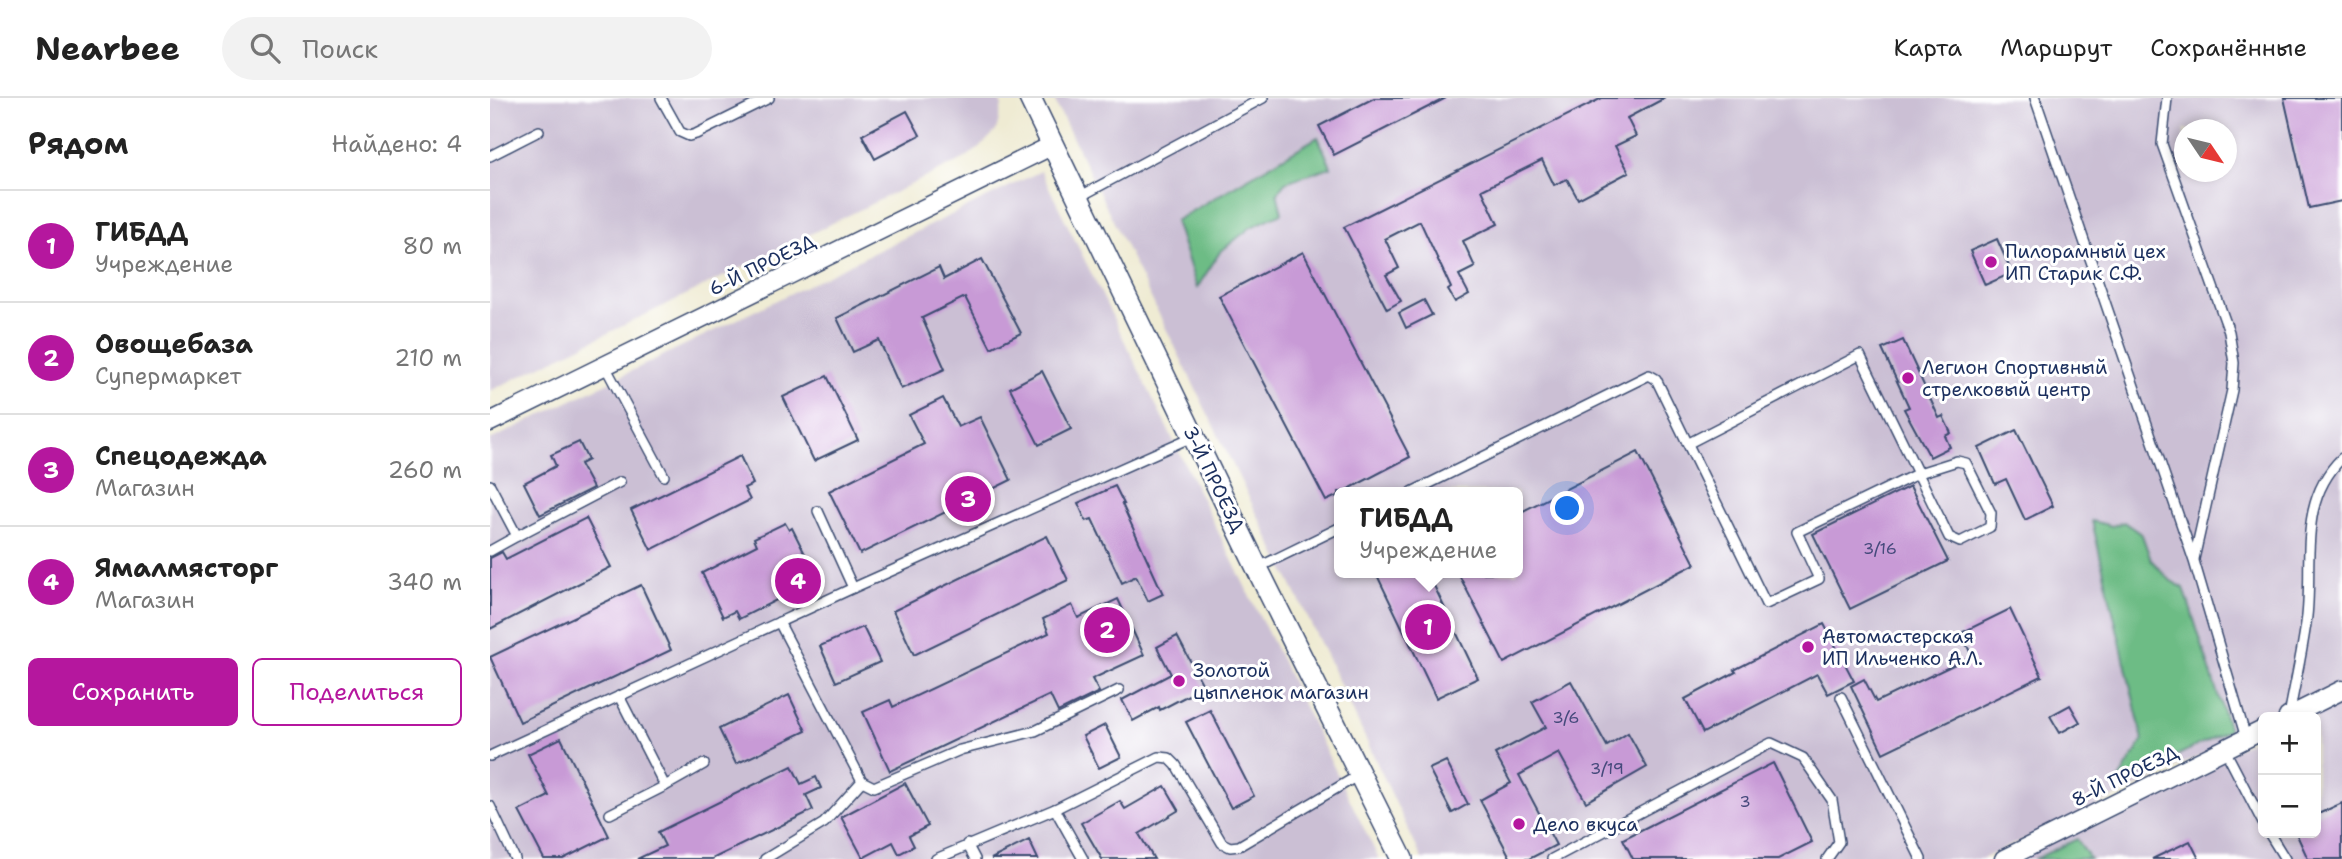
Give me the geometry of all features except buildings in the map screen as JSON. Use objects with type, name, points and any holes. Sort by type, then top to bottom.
[{"type":"street","name":"3-Й ПРОЕЗД","points":[[1030,98],[1257,568],[1402,859]]},
{"type":"street","name":"6-Й ПРОЕЗД","points":[[490,422],[1053,145]]},
{"type":"street","points":[[2298,712],[2342,690]]},
{"type":"street","name":"8-Й ПРОЕЗД","points":[[2004,859],[2258,732]]},
{"type":"lane","points":[[662,98],[680,132],[689,136],[749,102],[769,98]]},
{"type":"lane","points":[[1079,197],[1263,98]]},
{"type":"lane","points":[[2035,98],[2193,561],[2246,738]]},
{"type":"lane","points":[[2167,98],[2162,144],[2229,332],[2234,363],[2232,390],[2193,561]]},
{"type":"lane","points":[[490,156],[539,131]]},
{"type":"lane","points":[[1422,487],[1649,375],[1656,379],[1689,443],[1766,604],[1819,579],[1797,531],[1919,473],[1957,461],[1966,463],[1992,513],[1990,527],[1960,542],[1949,537],[1919,473],[1860,355],[1689,443]]},
{"type":"lane","points":[[606,366],[664,476]]},
{"type":"lane","points":[[490,756],[853,588],[1194,436]]},
{"type":"lane","points":[[2289,712],[2307,617],[2307,537],[2310,522],[2322,488],[2342,458]]},
{"type":"lane","points":[[490,551],[621,482]]},
{"type":"lane","points":[[490,485],[517,536]]},
{"type":"lane","points":[[818,510],[853,588]]},
{"type":"lane","points":[[1257,568],[1334,530]]},
{"type":"lane","points":[[779,622],[862,781],[874,787],[960,750],[1035,732],[1119,690]]},
{"type":"lane","points":[[619,696],[665,786]]},
{"type":"lane","points":[[1841,697],[1921,859]]},
{"type":"lane","points":[[1552,859],[1771,743],[1803,758],[1832,800],[1839,842],[1827,859]]},
{"type":"lane","points":[[2225,750],[2258,813]]},
{"type":"lane","points":[[936,859],[1055,809],[1159,757],[1168,758],[1176,765],[1222,843],[1230,847],[1239,846],[1360,774]]},
{"type":"lane","points":[[610,814],[704,764]]},
{"type":"lane","points":[[765,859],[824,823],[862,781]]},
{"type":"lane","points":[[490,806],[515,859]]},
{"type":"lane","points":[[1055,809],[1083,859]]},
{"type":"lane","points":[[2272,838],[2285,859]]},
{"type":"lane","points":[[967,844],[975,859]]},
{"type":"shaded area","points":[[490,98],[998,98],[1002,106],[996,131],[977,150],[963,159],[490,391]]},
{"type":"shaded area","points":[[1053,98],[2342,98],[2342,684],[2286,712],[2258,712],[2258,726],[2139,786],[1982,859],[1422,859],[1330,663]]},
{"type":"shaded area","points":[[1041,171],[1379,859],[490,859],[490,440]]},
{"type":"shaded area","points":[[2342,696],[2342,859],[2018,859],[2258,738],[2258,838],[2321,838],[2321,712],[2309,712]]},
{"type":"green space","points":[[1318,137],[1331,167],[1285,182],[1277,193],[1282,213],[1251,227],[1220,252],[1197,288],[1175,221]]},
{"type":"green space","points":[[2092,521],[2112,526],[2124,522],[2142,535],[2151,560],[2171,581],[2184,588],[2229,730],[2115,786],[2143,740]]},
{"type":"green space","points":[[2077,839],[2090,859],[2035,859]]},
{"type":"place","name":"Пилорамный цех ИП Старик С.Ф.","points":[[1991,262]]},
{"type":"place","name":"Легион Спортивный стрелковый центр","points":[[1908,378]]},
{"type":"place","name":"Спецодежда","points":[[968,499]]},
{"type":"place","name":"Ямалмясторг","points":[[798,581]]},
{"type":"place","name":"ГИБДД","points":[[1428,627]]},
{"type":"place","name":"Овощебаза","points":[[1107,630]]},
{"type":"place","name":"Автомастерская ИП Ильченко А.Л.","points":[[1808,647]]},
{"type":"place","name":"Золотой цыпленок магазин","points":[[1179,681]]},
{"type":"place","name":"Дело вкуса","points":[[1519,824]]}]
